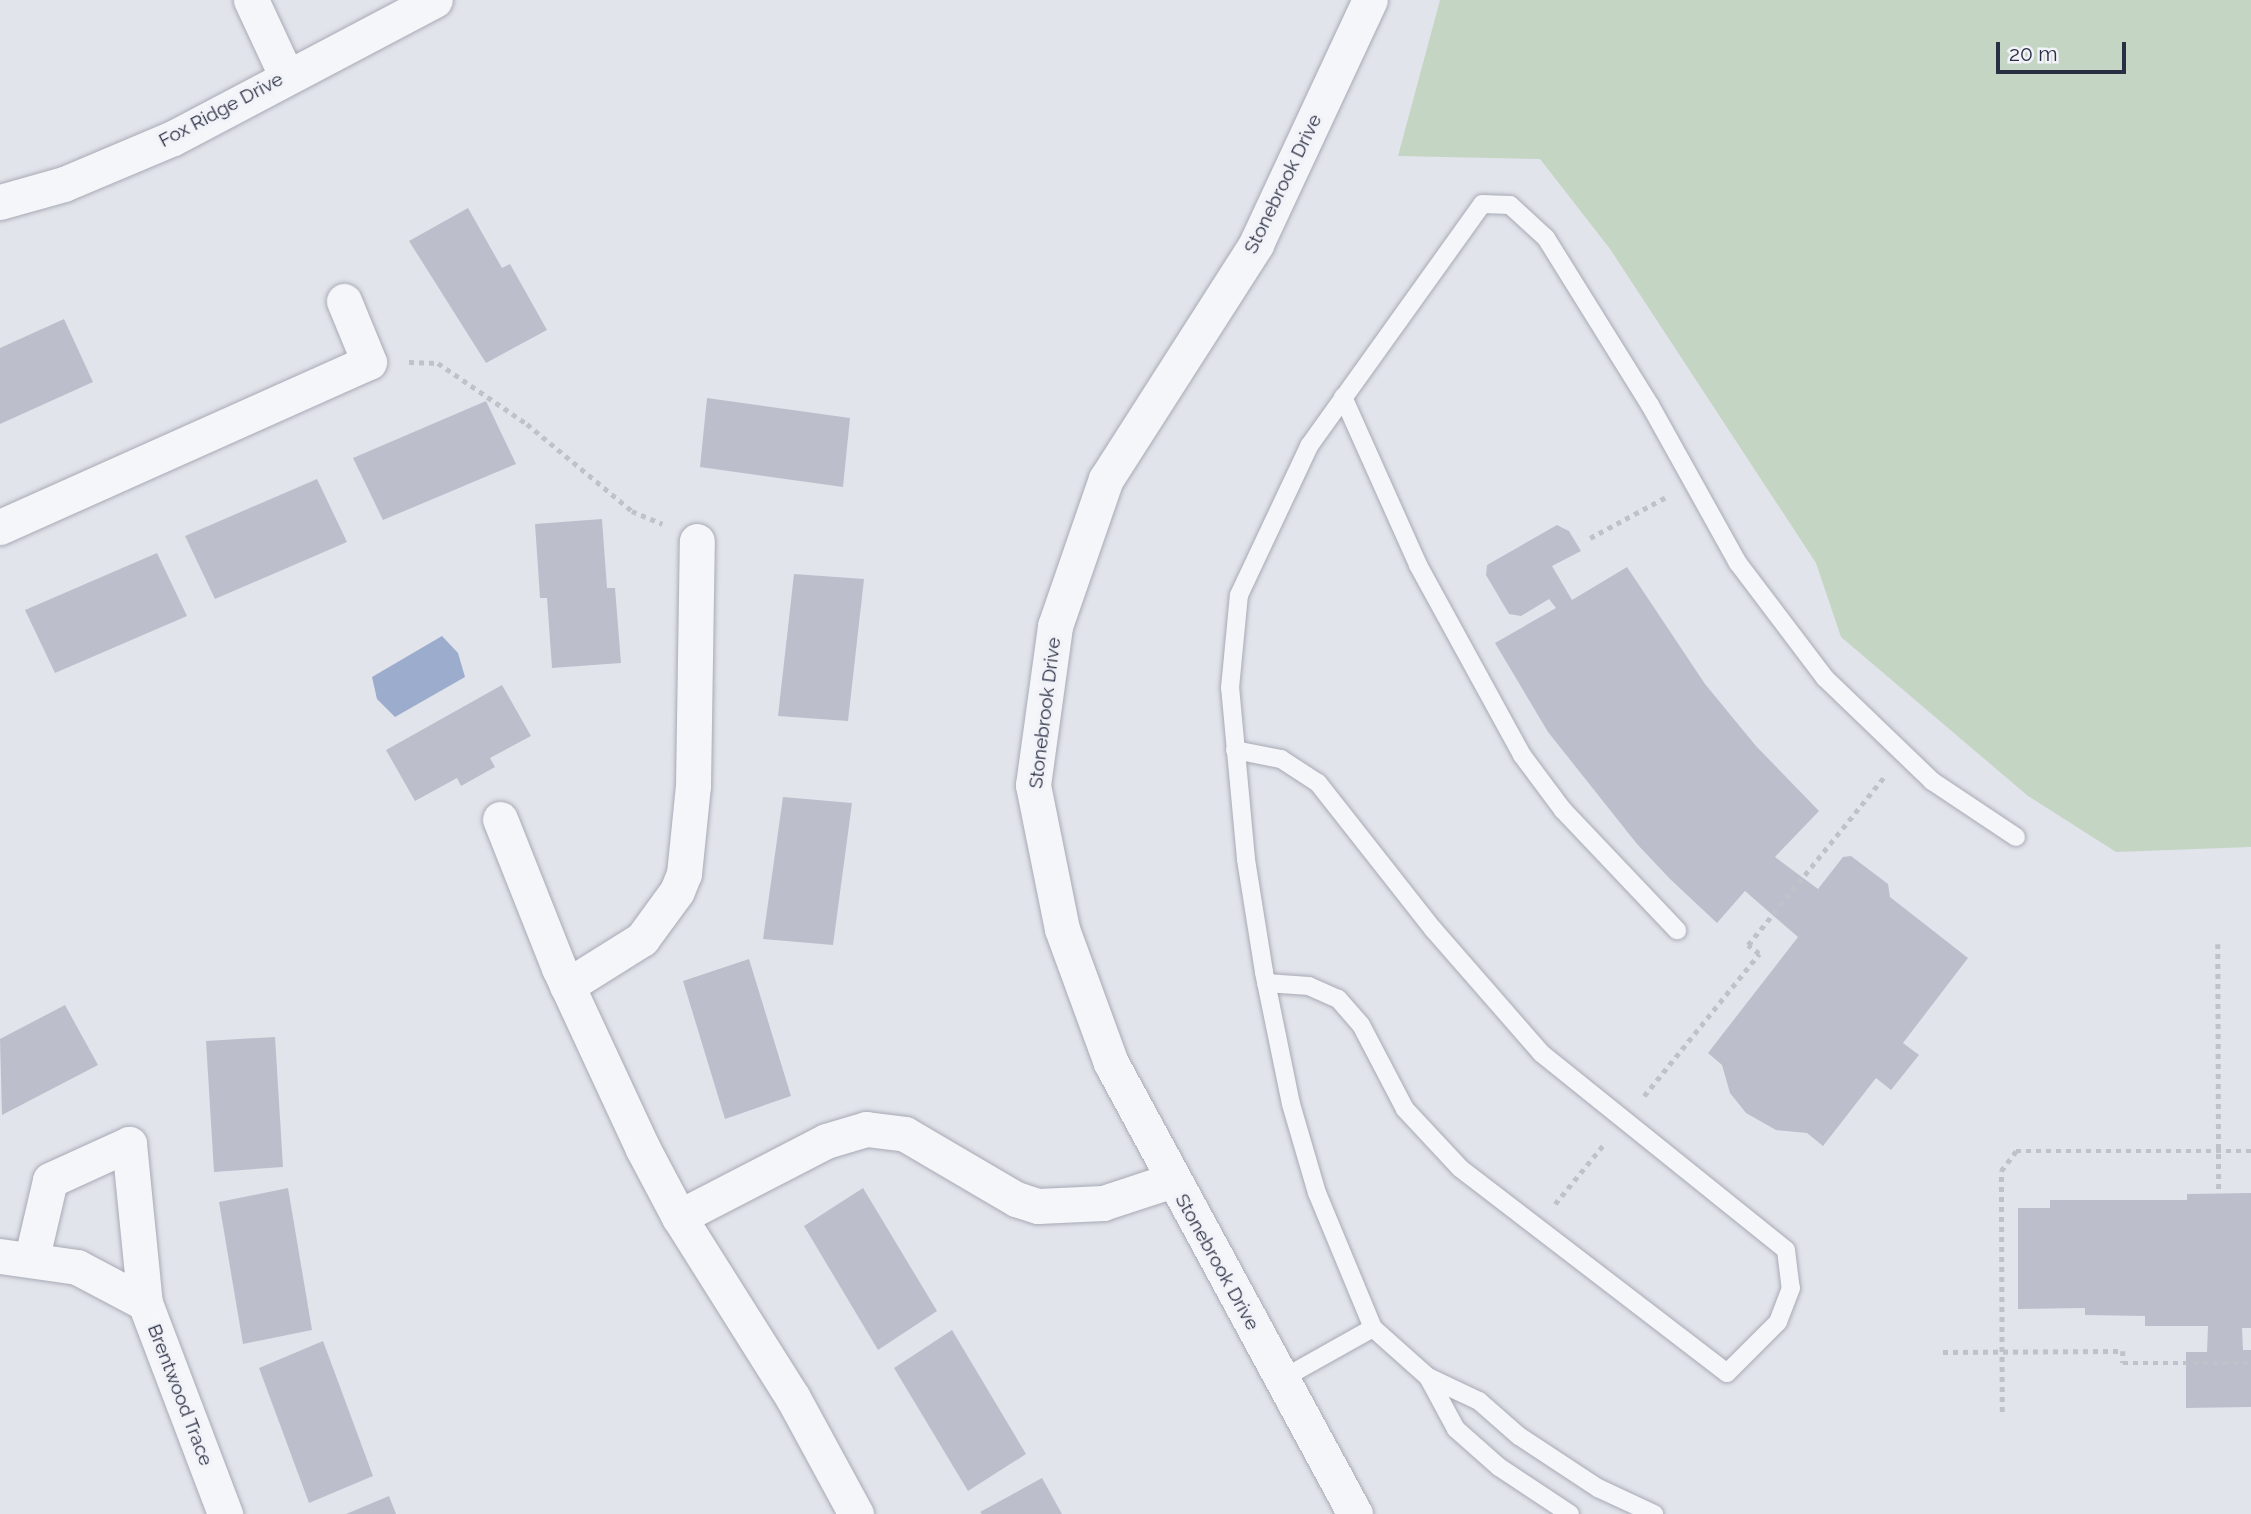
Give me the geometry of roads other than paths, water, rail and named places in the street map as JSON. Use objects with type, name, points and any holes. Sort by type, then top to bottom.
[{"type":"street","points":[[251,0],[286,75]]},
{"type":"street","name":"Fox Ridge Drive","points":[[0,202],[64,184],[173,138],[286,75],[435,0]]},
{"type":"street","name":"Stonebrook Drive","points":[[1355,1514],[1111,1063],[1062,929],[1032,785],[1055,626],[1106,479],[1256,244],[1370,0]]},
{"type":"street","points":[[0,527],[369,362],[344,301]]},
{"type":"street","points":[[567,986],[642,939],[677,891],[684,874],[693,786],[697,541]]},
{"type":"street","points":[[500,819],[567,986],[679,1217],[793,1398],[856,1514]]},
{"type":"street","points":[[679,1217],[826,1141],[866,1129],[905,1134],[1016,1199],[1038,1206],[1103,1203],[1173,1180]]},
{"type":"street","points":[[16,1257],[50,1180],[129,1144],[145,1303]]},
{"type":"street","name":"Brentwood Trace","points":[[16,1257],[77,1267],[145,1303],[225,1514]]},
{"type":"lane","points":[[1654,1514],[1598,1488],[1519,1436],[1479,1401],[1428,1377],[1373,1328],[1317,1193],[1291,1104],[1266,983],[1246,859],[1230,688],[1238,595],[1309,446],[1482,204],[1510,205],[1545,238],[1650,405],[1738,564],[1825,678],[1933,781],[2016,837]]},
{"type":"lane","points":[[1343,397],[1418,565],[1486,696],[1522,755],[1563,810],[1677,930]]},
{"type":"lane","points":[[1236,750],[1281,759],[1318,783],[1433,929],[1541,1052],[1786,1250],[1791,1288],[1778,1322],[1727,1373],[1460,1168],[1405,1109],[1361,1025],[1338,999],[1309,986],[1266,983]]},
{"type":"lane","points":[[1282,1379],[1373,1328]]},
{"type":"lane","points":[[1428,1377],[1456,1429],[1499,1467],[1570,1514]]},
{"type":"water","points":[[442,636],[458,653],[465,677],[395,717],[377,699],[372,677]]}]
